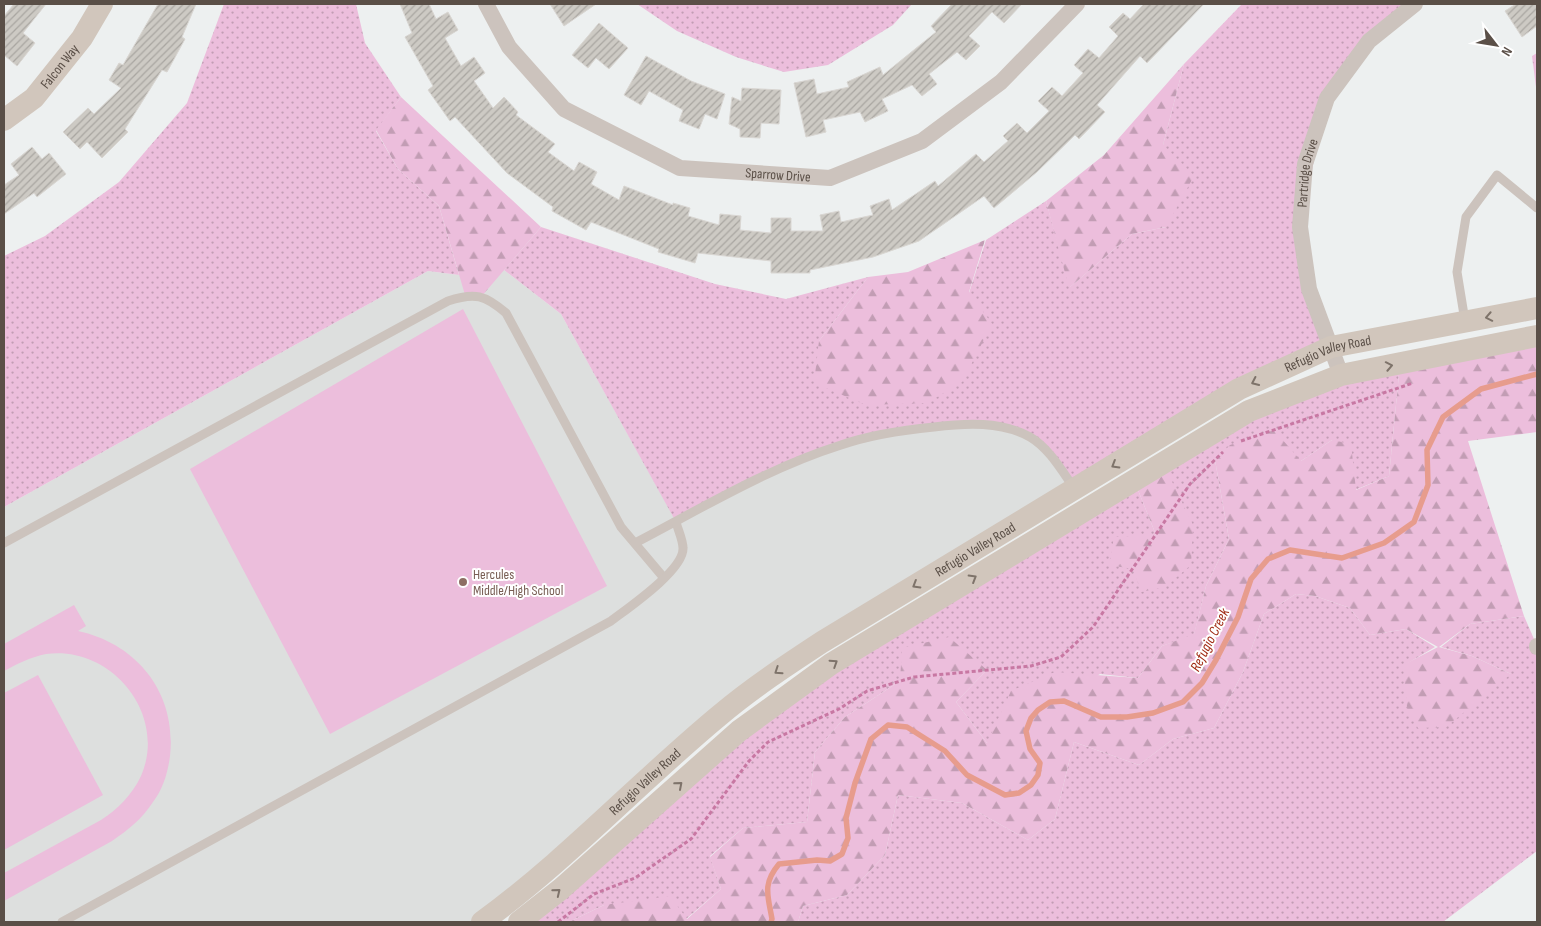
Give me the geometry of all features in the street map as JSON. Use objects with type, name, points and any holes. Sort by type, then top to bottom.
[{"type":"street","name":"Falcon Way","points":[[4,120],[34,98],[82,38],[102,4]]},
{"type":"street","name":"Sparrow Drive","points":[[486,4],[508,47],[564,109],[662,159],[680,168],[830,178],[922,141],[1001,82],[1077,4]]},
{"type":"street","name":"Partridge Drive","points":[[1341,375],[1309,289],[1300,227],[1305,164],[1327,98],[1369,41],[1415,4]]},
{"type":"street","name":"Refugio Valley Road","points":[[482,922],[546,871],[720,715],[770,676],[822,642],[1239,389],[1331,347],[1537,308]]},
{"type":"street","name":"Refugio Valley Road","points":[[519,922],[561,889],[740,732],[831,664],[1249,411],[1341,375],[1537,336]]},
{"type":"lane","points":[[1465,322],[1457,272],[1466,217],[1497,175],[1537,208]]},
{"type":"lane","points":[[4,543],[448,300],[465,295],[481,297],[494,303],[506,313],[621,526],[664,578]]},
{"type":"lane","points":[[635,543],[738,488],[782,467],[841,445],[881,435],[959,424],[991,425],[1013,429],[1032,438],[1053,457],[1075,489]]},
{"type":"lane","points":[[62,922],[611,621],[645,596],[681,559],[684,548],[676,522]]},
{"type":"path","points":[[1239,442],[1416,382]]},
{"type":"path","points":[[558,922],[594,894],[635,878],[691,839],[748,761],[768,742],[839,709],[867,691],[914,677],[1031,666],[1061,657],[1093,627],[1190,484],[1225,450]]},
{"type":"shaded area","name":"Hercules Middle/High School","points":[[504,270],[561,314],[676,521],[790,463],[881,435],[991,425],[1032,438],[1075,489],[822,642],[482,922],[4,922],[4,507],[428,271],[459,275]]},
{"type":"green space","points":[[224,4],[356,4],[365,43],[401,97],[376,131],[398,169],[439,206],[459,275],[428,271],[4,507],[4,256],[45,236],[119,182],[187,103]]},
{"type":"green space","points":[[637,4],[912,4],[893,25],[828,65],[784,72],[736,57],[677,31]]},
{"type":"green space","points":[[1242,4],[1415,4],[1369,41],[1327,98],[1300,227],[1331,347],[1075,489],[1032,438],[991,425],[881,435],[790,463],[676,522],[561,314],[504,270],[541,227],[715,284],[786,299],[868,277],[819,341],[969,293],[986,240],[1046,201],[1070,287],[1132,234],[1166,227],[1163,145],[1184,64]]},
{"type":"green space","points":[[1537,53],[1537,95],[1532,56]]},
{"type":"green space","points":[[1184,64],[1163,145],[1194,176],[1166,227],[1132,234],[1069,288],[1046,201],[1104,155]]},
{"type":"green space","points":[[401,97],[541,227],[481,297],[465,295],[439,206],[398,169],[376,130]]},
{"type":"green space","points":[[985,240],[969,292],[992,324],[962,382],[927,403],[866,405],[814,383],[819,341],[868,277],[908,272]]},
{"type":"green space","points":[[463,309],[607,586],[330,734],[190,469]]},
{"type":"green space","points":[[1537,336],[1537,432],[1468,441],[1524,616],[1470,624],[1439,647],[1472,656],[1511,674],[1446,727],[1418,728],[1407,707],[1403,665],[1438,647],[1406,629],[1370,635],[1350,608],[1315,596],[1296,594],[1264,614],[1243,672],[1214,728],[1173,739],[1139,765],[1074,742],[1055,819],[1028,840],[962,803],[898,795],[885,855],[847,895],[803,906],[798,922],[569,922],[604,905],[670,896],[687,919],[721,889],[710,857],[743,828],[807,822],[815,752],[845,717],[900,681],[902,648],[949,637],[987,670],[956,702],[987,743],[1011,691],[1055,672],[1138,678],[1162,646],[1194,634],[1206,586],[1229,539],[1215,460],[1230,445],[1274,430],[1301,461],[1332,440],[1351,444],[1356,490],[1389,476],[1400,364]]},
{"type":"green space","points":[[1400,364],[1389,476],[1355,490],[1332,440],[1301,461],[1215,460],[1229,539],[1206,586],[1194,635],[1162,646],[1138,678],[1100,674],[987,743],[956,702],[987,670],[900,681],[845,717],[815,752],[807,822],[743,828],[710,856],[721,889],[686,919],[604,905],[569,922],[519,922],[739,731],[1134,480],[1156,535],[1133,569],[1165,587],[1163,463],[1249,411]]},
{"type":"green space","points":[[1163,463],[1193,525],[1191,565],[1165,587],[1141,592],[1133,569],[1109,565],[1114,537],[1156,535],[1134,480]]},
{"type":"green space","points":[[1296,594],[1315,596],[1350,608],[1370,635],[1406,629],[1435,647],[1403,666],[1511,674],[1472,656],[1441,647],[1470,624],[1524,616],[1537,646],[1537,851],[1443,922],[798,922],[803,906],[847,895],[885,855],[898,795],[962,803],[1028,840],[1055,819],[1074,742],[1139,765],[1173,739],[1214,728],[1243,672],[1264,614]]},
{"type":"green space","points":[[74,605],[86,626],[78,631],[119,647],[149,675],[160,693],[167,712],[171,733],[168,768],[157,797],[144,814],[129,828],[112,841],[4,901],[4,873],[101,820],[113,811],[124,801],[137,783],[141,776],[147,753],[147,730],[140,708],[128,688],[112,672],[92,661],[70,654],[46,654],[19,663],[4,671],[4,644]]},
{"type":"green space","points":[[38,675],[103,795],[4,850],[4,693]]},
{"type":"building","points":[[14,4],[46,4],[23,33],[35,43],[17,66],[4,55],[4,16]]},
{"type":"building","points":[[158,4],[196,4],[182,37],[185,39],[167,72],[162,70],[125,129],[128,132],[102,158],[87,142],[80,149],[63,132],[88,108],[94,114],[121,88],[109,80],[119,63],[123,65]]},
{"type":"building","points":[[400,4],[429,4],[436,19],[448,12],[458,30],[445,38],[461,66],[474,57],[485,73],[474,81],[493,108],[504,97],[518,112],[516,115],[555,144],[548,152],[574,171],[579,162],[597,172],[591,184],[619,200],[624,186],[673,205],[673,203],[690,208],[688,216],[719,225],[720,214],[741,216],[740,230],[771,233],[771,218],[791,218],[791,231],[823,231],[820,215],[839,211],[841,222],[873,215],[870,206],[889,199],[892,210],[935,181],[938,186],[976,154],[984,162],[1008,141],[1003,136],[1017,123],[1027,133],[1049,111],[1038,101],[1052,87],[1062,96],[1083,73],[1074,65],[1088,49],[1099,58],[1118,36],[1109,27],[1123,13],[1130,19],[1144,4],[1204,4],[1147,63],[1140,56],[1097,105],[1105,112],[1079,139],[1075,135],[1037,172],[994,208],[984,196],[919,241],[873,257],[810,270],[810,273],[771,273],[771,261],[698,253],[695,263],[658,252],[659,249],[591,222],[586,230],[552,211],[553,207],[507,173],[455,117],[450,121],[428,90],[433,86],[405,37],[412,33]]},
{"type":"building","points":[[550,4],[596,4],[564,26]]},
{"type":"building","points":[[952,4],[1022,4],[1004,23],[992,12],[969,36],[980,46],[966,60],[957,52],[929,74],[937,84],[922,96],[912,85],[882,99],[888,111],[865,122],[860,112],[823,120],[826,132],[806,137],[794,83],[814,79],[817,94],[849,87],[847,82],[880,67],[883,75],[936,32],[931,26]]},
{"type":"building","points":[[1516,4],[1537,4],[1537,26],[1522,37],[1505,11]]},
{"type":"building","points":[[599,23],[628,48],[609,69],[596,58],[588,68],[572,55]]},
{"type":"building","points":[[646,56],[691,81],[725,94],[717,119],[705,114],[699,129],[679,121],[683,110],[649,91],[641,105],[624,95]]},
{"type":"building","points":[[742,88],[781,90],[779,124],[761,123],[760,138],[740,137],[740,129],[729,124],[732,97],[741,101]]},
{"type":"building","points":[[32,147],[42,159],[49,153],[66,174],[37,197],[34,193],[4,214],[4,185],[19,175],[11,164]]},
{"type":"waterway","name":"Refugio Creek","points":[[771,922],[768,884],[779,864],[817,860],[830,861],[842,854],[848,838],[846,818],[855,783],[871,739],[888,725],[907,727],[945,751],[967,775],[1005,795],[1019,793],[1031,785],[1038,775],[1040,763],[1030,749],[1026,731],[1031,718],[1038,710],[1050,702],[1064,701],[1101,717],[1127,717],[1153,713],[1183,702],[1202,683],[1216,660],[1238,617],[1251,579],[1268,559],[1290,550],[1342,558],[1384,543],[1414,522],[1428,485],[1427,450],[1443,417],[1481,389],[1537,374]]},
{"type":"place","name":"Hercules Middle/High School","points":[[463,582]]}]
